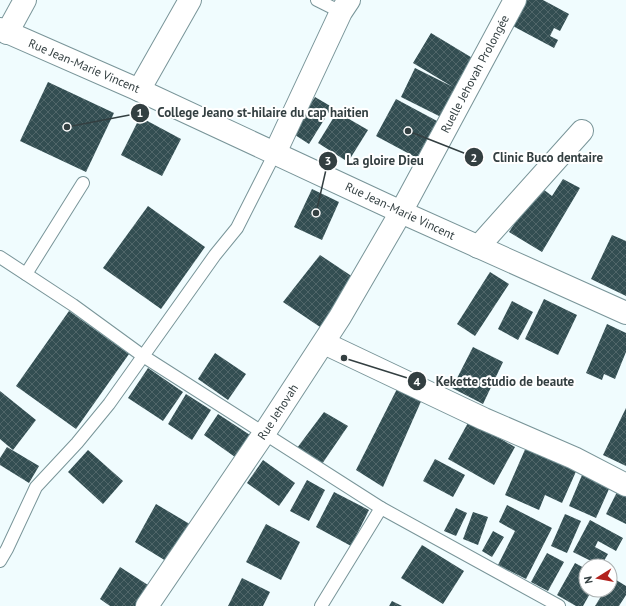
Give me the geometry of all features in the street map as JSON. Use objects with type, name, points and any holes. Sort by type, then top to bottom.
[{"type":"street","points":[[4,31],[25,0]]},
{"type":"street","points":[[139,90],[190,0]]},
{"type":"street","name":"Ruelle Jehovah Prolongée","points":[[401,212],[515,0]]},
{"type":"street","points":[[275,153],[345,6]]},
{"type":"street","name":"Rue Jean-Marie Vincent","points":[[4,31],[139,90],[401,212],[626,313]]},
{"type":"street","points":[[478,247],[582,131]]},
{"type":"street","name":"Rue Jehovah","points":[[147,606],[324,342],[401,212]]},
{"type":"street","points":[[324,342],[484,419],[574,458],[626,485]]},
{"type":"lane","points":[[317,0],[345,6]]},
{"type":"lane","points":[[0,561],[36,487],[77,443],[110,404],[215,255],[236,228],[275,153]]},
{"type":"lane","points":[[26,274],[83,183]]},
{"type":"lane","points":[[0,257],[73,305],[143,356],[265,432],[381,508],[559,606]]},
{"type":"lane","points":[[321,606],[381,508]]},
{"type":"building","points":[[524,0],[543,0],[569,14],[560,31],[554,28],[550,36],[558,40],[554,48],[511,25]]},
{"type":"building","points":[[431,33],[474,59],[441,117],[401,97],[415,68],[453,87],[413,63]]},
{"type":"building","points":[[48,82],[114,113],[86,172],[20,141]]},
{"type":"building","points":[[315,97],[332,107],[309,144],[292,133]]},
{"type":"building","points":[[396,99],[437,121],[417,158],[376,136]]},
{"type":"building","points":[[337,112],[368,130],[348,162],[318,143]]},
{"type":"building","points":[[140,117],[181,139],[162,176],[121,155]]},
{"type":"building","points":[[563,179],[580,188],[542,252],[509,232],[539,186],[552,196]]},
{"type":"building","points":[[312,189],[339,202],[322,240],[294,227]]},
{"type":"building","points":[[148,206],[205,247],[161,309],[103,268]]},
{"type":"building","points":[[612,235],[626,241],[626,296],[591,279]]},
{"type":"building","points":[[320,255],[359,281],[323,329],[283,302]]},
{"type":"building","points":[[490,272],[509,284],[475,336],[457,324]]},
{"type":"building","points":[[544,299],[577,315],[558,355],[525,339]]},
{"type":"building","points":[[512,301],[533,312],[518,340],[498,329]]},
{"type":"building","points":[[69,311],[129,354],[76,429],[16,386]]},
{"type":"building","points":[[607,324],[626,333],[626,352],[615,379],[604,374],[602,380],[586,373]]},
{"type":"building","points":[[473,347],[503,362],[483,404],[452,388]]},
{"type":"building","points":[[215,353],[246,374],[228,400],[198,379]]},
{"type":"building","points":[[148,368],[183,392],[163,421],[128,398]]},
{"type":"building","points":[[398,387],[423,397],[383,487],[356,470]]},
{"type":"building","points":[[0,391],[36,420],[13,450],[0,439]]},
{"type":"building","points":[[186,394],[211,410],[192,440],[168,424]]},
{"type":"building","points":[[626,408],[626,466],[603,455]]},
{"type":"building","points":[[324,412],[348,426],[322,464],[297,448]]},
{"type":"building","points":[[218,414],[250,435],[235,457],[204,435]]},
{"type":"building","points":[[469,421],[515,447],[494,485],[448,459]]},
{"type":"building","points":[[527,445],[578,467],[562,503],[545,495],[539,510],[505,495]]},
{"type":"building","points":[[7,447],[39,466],[29,483],[0,465],[0,458]]},
{"type":"building","points":[[88,450],[123,481],[103,504],[68,472]]},
{"type":"building","points":[[435,459],[465,475],[453,497],[423,481]]},
{"type":"building","points":[[263,460],[295,483],[279,506],[247,483]]},
{"type":"building","points":[[585,468],[613,480],[596,518],[569,506]]},
{"type":"building","points":[[307,480],[325,490],[309,521],[290,511]]},
{"type":"building","points":[[620,486],[626,490],[626,524],[606,514]]},
{"type":"building","points":[[334,492],[369,510],[351,546],[316,527]]},
{"type":"building","points":[[156,504],[193,526],[171,564],[135,542]]},
{"type":"building","points":[[507,505],[552,528],[526,579],[498,565],[515,531],[499,522]]},
{"type":"building","points":[[456,508],[467,513],[456,536],[444,531]]},
{"type":"building","points":[[473,512],[488,517],[478,545],[463,539]]},
{"type":"building","points":[[565,514],[581,521],[567,553],[551,546]]},
{"type":"building","points":[[590,520],[623,538],[616,551],[598,541],[595,547],[608,554],[606,558],[585,558],[573,552]]},
{"type":"building","points":[[266,524],[300,542],[281,580],[246,562]]},
{"type":"building","points":[[493,531],[504,537],[492,557],[482,551]]},
{"type":"building","points":[[422,545],[464,571],[443,604],[401,578]]},
{"type":"building","points":[[547,553],[564,562],[548,591],[531,582]]},
{"type":"building","points":[[575,563],[578,565],[578,598],[588,598],[583,606],[576,606],[557,595]]},
{"type":"building","points":[[120,567],[151,587],[139,606],[110,606],[100,599]]},
{"type":"building","points":[[242,578],[270,592],[263,606],[228,606]]},
{"type":"building","points":[[618,581],[626,586],[626,595],[619,606],[595,606],[600,598],[618,598]]},
{"type":"building","points":[[392,601],[402,606],[389,606]]},
{"type":"place","name":"College Jeano st-hilaire du cap haitien","points":[[67,127]]},
{"type":"place","name":"Clinic Buco dentaire","points":[[408,131]]},
{"type":"place","name":"La gloire Dieu","points":[[316,213]]},
{"type":"place","name":"Kekette studio de beaute","points":[[344,358]]}]
